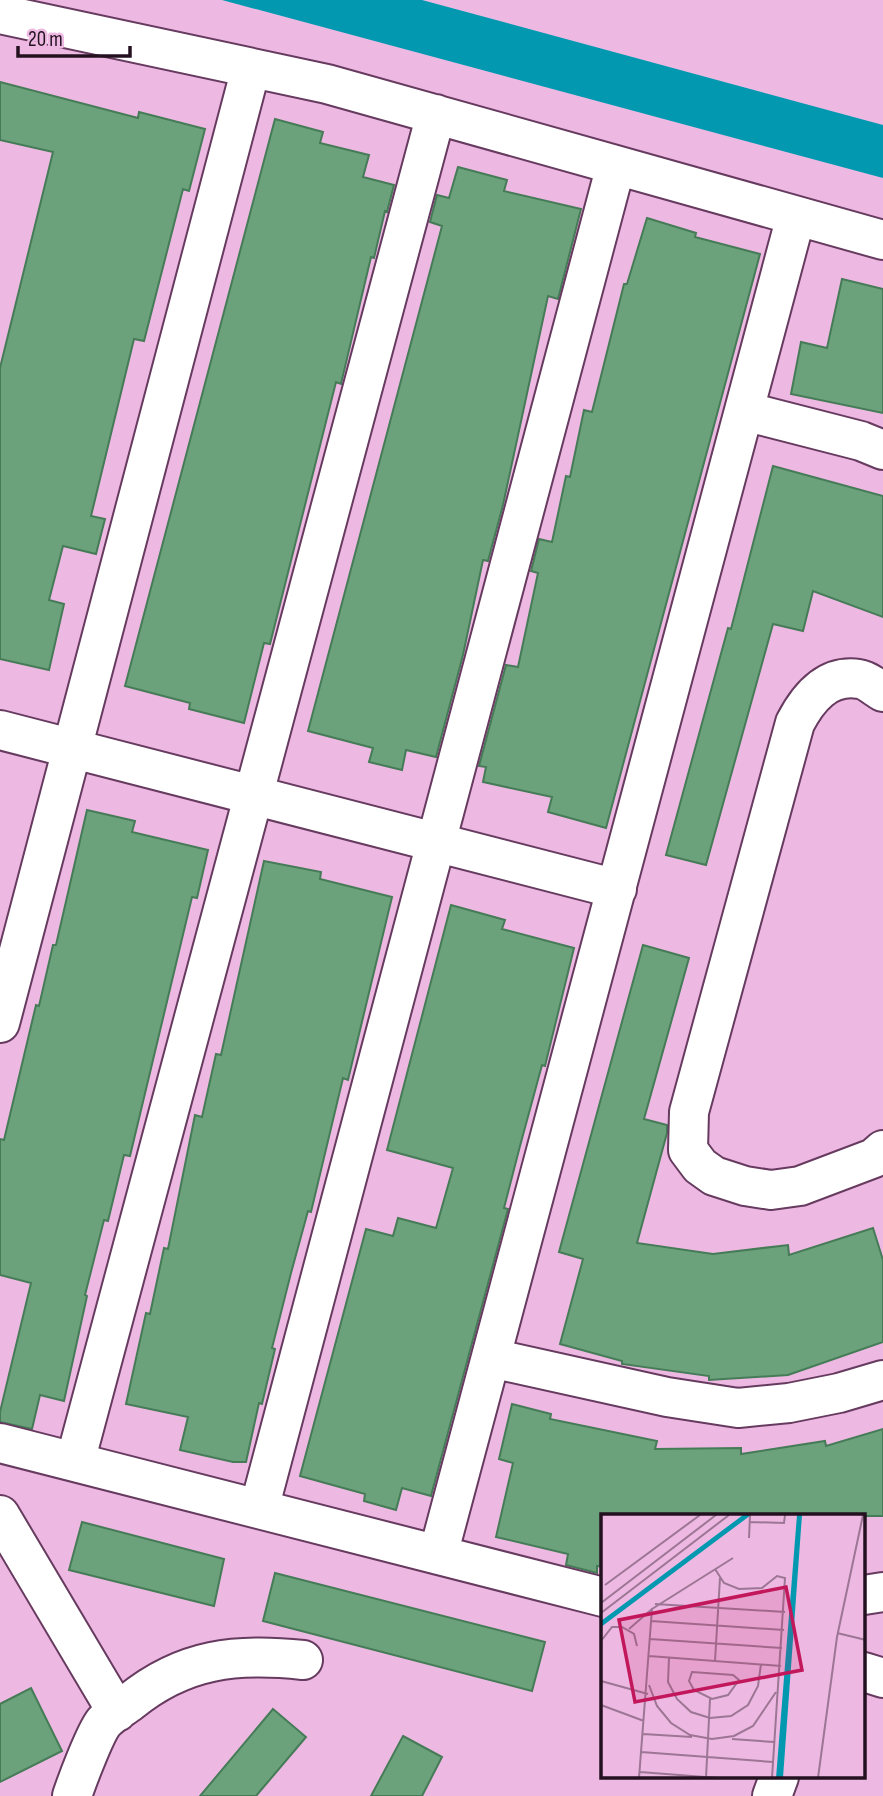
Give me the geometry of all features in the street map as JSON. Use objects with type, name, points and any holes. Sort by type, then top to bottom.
[{"type":"lane","points":[[0,14],[327,84],[883,240]]},
{"type":"lane","points":[[0,1023],[251,68]]},
{"type":"lane","points":[[75,1462],[436,114]]},
{"type":"lane","points":[[258,1509],[616,165]]},
{"type":"lane","points":[[438,1555],[796,216]]},
{"type":"lane","points":[[744,411],[861,441],[883,450]]},
{"type":"lane","points":[[883,692],[860,679],[839,680],[826,685],[806,701],[795,723],[690,1112],[688,1150],[700,1166],[714,1176],[745,1186],[771,1190],[800,1186],[874,1158],[883,1150]]},
{"type":"lane","points":[[0,730],[617,889]]},
{"type":"lane","points":[[491,1359],[654,1395],[738,1408],[789,1403],[839,1393],[883,1380]]},
{"type":"lane","points":[[0,1443],[601,1596]]},
{"type":"lane","points":[[0,1515],[117,1712]]},
{"type":"lane","points":[[72,1796],[104,1722],[139,1694],[180,1670],[228,1658],[268,1656],[303,1660]]},
{"type":"lane","points":[[866,1673],[883,1678]]},
{"type":"lane","points":[[772,1796],[779,1778]]},
{"type":"water","points":[[222,0],[422,0],[883,125],[883,178]]},
{"type":"building","points":[[0,82],[138,118],[139,112],[205,129],[189,191],[183,189],[144,341],[134,339],[91,516],[105,519],[96,554],[63,546],[49,600],[64,604],[49,670],[0,659],[0,368],[53,152],[0,140]]},
{"type":"building","points":[[275,119],[323,132],[320,143],[369,155],[363,177],[394,185],[374,258],[371,257],[341,384],[336,382],[270,644],[264,643],[244,723],[189,709],[190,703],[125,686]]},
{"type":"building","points":[[458,167],[507,180],[504,191],[581,209],[558,299],[548,296],[503,505],[488,561],[483,560],[463,655],[436,757],[406,750],[402,770],[369,762],[373,748],[308,731],[442,226],[430,222],[437,195],[449,198]]},
{"type":"building","points":[[647,218],[696,233],[695,237],[760,254],[606,828],[548,812],[552,797],[483,782],[486,767],[479,766],[506,665],[518,667],[538,573],[531,571],[539,539],[552,542],[566,476],[570,477],[584,410],[592,412],[624,284],[627,284]]},
{"type":"building","points":[[842,279],[883,289],[883,413],[791,394],[801,342],[827,348]]},
{"type":"building","points":[[773,466],[883,496],[883,617],[813,591],[803,631],[773,624],[706,865],[666,855],[728,628],[731,629]]},
{"type":"building","points":[[87,810],[135,821],[132,832],[208,850],[197,898],[192,897],[130,1156],[124,1155],[108,1221],[104,1220],[85,1295],[87,1296],[64,1401],[40,1395],[32,1429],[0,1422],[0,1412],[31,1283],[0,1275],[0,1139],[4,1140],[36,1005],[39,1006],[53,945],[56,945]]},
{"type":"building","points":[[264,861],[321,872],[320,879],[392,897],[348,1080],[343,1078],[311,1212],[308,1211],[291,1273],[272,1348],[275,1349],[262,1404],[259,1403],[246,1462],[233,1462],[180,1450],[188,1417],[126,1404],[146,1313],[150,1314],[164,1248],[168,1249],[195,1115],[202,1117],[216,1054],[221,1055]]},
{"type":"building","points":[[451,905],[505,920],[502,929],[574,948],[545,1066],[542,1065],[520,1146],[504,1208],[508,1209],[431,1496],[402,1488],[396,1510],[364,1501],[365,1494],[300,1476],[366,1229],[393,1236],[398,1218],[436,1228],[453,1168],[387,1150]]},
{"type":"building","points":[[643,945],[689,958],[644,1119],[667,1125],[667,1133],[637,1243],[713,1254],[788,1245],[789,1255],[873,1228],[883,1260],[883,1342],[788,1375],[709,1380],[709,1376],[622,1364],[622,1361],[560,1344],[583,1259],[559,1252]]},
{"type":"building","points":[[512,1404],[551,1414],[550,1419],[657,1441],[655,1449],[741,1448],[741,1454],[825,1441],[826,1446],[883,1429],[883,1516],[601,1514],[601,1567],[597,1566],[597,1573],[566,1565],[568,1554],[496,1537],[513,1463],[499,1459]]},
{"type":"building","points":[[82,1522],[224,1559],[214,1606],[69,1570]]},
{"type":"building","points":[[275,1573],[545,1642],[532,1691],[263,1621]]},
{"type":"building","points":[[31,1688],[62,1751],[0,1782],[0,1704]]},
{"type":"building","points":[[273,1709],[306,1737],[256,1796],[200,1796]]},
{"type":"building","points":[[403,1736],[442,1757],[422,1796],[371,1796]]}]
